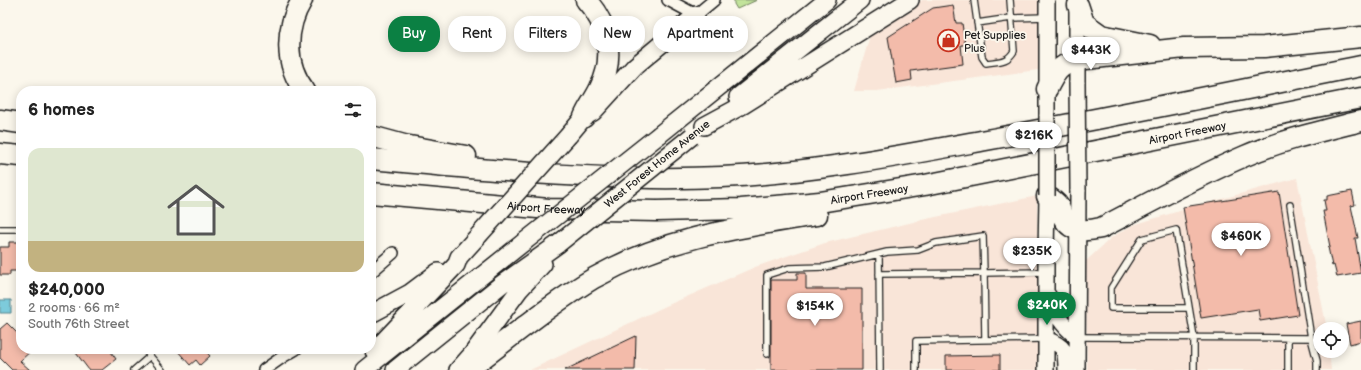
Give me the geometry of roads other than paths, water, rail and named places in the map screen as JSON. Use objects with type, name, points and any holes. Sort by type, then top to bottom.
[{"type":"highway","points":[[302,0],[294,15],[289,36],[290,57],[298,81],[302,86]]},
{"type":"highway","points":[[584,117],[601,87],[608,66],[609,57],[609,45],[605,31],[586,0]]},
{"type":"highway","points":[[1078,2],[1084,23],[1101,35],[1146,45],[1184,48],[1264,47],[1361,37]]},
{"type":"highway","points":[[1047,89],[1060,68],[1069,62],[1184,48]]},
{"type":"highway","points":[[376,158],[521,173],[578,176],[678,178],[770,174],[875,160],[1092,120],[1361,66]]},
{"type":"highway","name":"Airport Freeway","points":[[376,193],[549,209],[657,211],[741,209],[820,202],[926,185],[1361,98]]},
{"type":"highway","points":[[0,120],[16,122]]},
{"type":"highway","points":[[1047,196],[1059,206],[1064,220],[1069,225],[1079,230],[1101,228],[1180,186],[1246,156],[1307,134],[1361,121]]},
{"type":"highway","points":[[376,137],[404,145],[489,160],[521,173]]},
{"type":"highway","points":[[0,154],[16,156]]},
{"type":"highway","points":[[467,370],[533,319],[562,299],[595,278],[652,251],[687,239],[715,232],[893,203],[926,185]]},
{"type":"main road","name":"West Forest Home Avenue","points":[[363,370],[827,0]]},
{"type":"main road","name":"West Forest Home Avenue","points":[[396,370],[502,284],[558,244],[860,0]]},
{"type":"main road","points":[[698,131],[743,105],[910,0]]},
{"type":"main road","points":[[1046,370],[1047,0]]},
{"type":"main road","points":[[1077,370],[1077,256],[1079,230],[1077,83],[1078,2]]},
{"type":"main road","points":[[376,311],[410,293],[435,275],[450,261],[458,257],[584,117],[593,112],[635,66],[696,15]]},
{"type":"main road","points":[[458,370],[473,353],[519,290],[541,266],[558,244]]},
{"type":"main road","points":[[376,349],[456,265],[458,257]]},
{"type":"main road","points":[[1046,291],[1059,319],[1068,330],[1077,337]]},
{"type":"main road","points":[[1046,339],[1058,343],[1066,354],[1066,370]]},
{"type":"main road","points":[[363,370],[373,354]]},
{"type":"street","points":[[668,0],[696,15],[714,0]]},
{"type":"street","points":[[376,268],[393,253]]},
{"type":"street","points":[[264,370],[287,354]]},
{"type":"lane","points":[[974,0],[982,57],[986,63],[1004,61],[1010,58],[1014,51],[1010,0]]},
{"type":"lane","points":[[977,23],[1011,18],[1047,16]]},
{"type":"lane","points":[[1290,205],[1311,338],[1317,361],[1317,370]]},
{"type":"lane","points":[[0,229],[16,229]]},
{"type":"lane","points":[[1189,308],[1111,308],[1111,288],[1142,239],[1176,230],[1194,337],[1194,370]]},
{"type":"lane","points":[[767,354],[767,275],[789,268],[825,267],[887,252],[918,250],[936,243],[983,236],[985,339]]},
{"type":"lane","points":[[879,254],[880,370]]},
{"type":"lane","points":[[879,274],[1046,272]]},
{"type":"lane","points":[[1077,337],[1311,338]]},
{"type":"lane","points":[[1288,338],[1288,370]]},
{"type":"lane","points":[[916,370],[916,341],[1046,339]]},
{"type":"lane","points":[[134,370],[150,356],[162,370]]},
{"type":"water","points":[[0,300],[11,300],[11,313],[0,313]]},
{"type":"place","name":"Pet Supplies Plus","points":[[949,41]]}]
